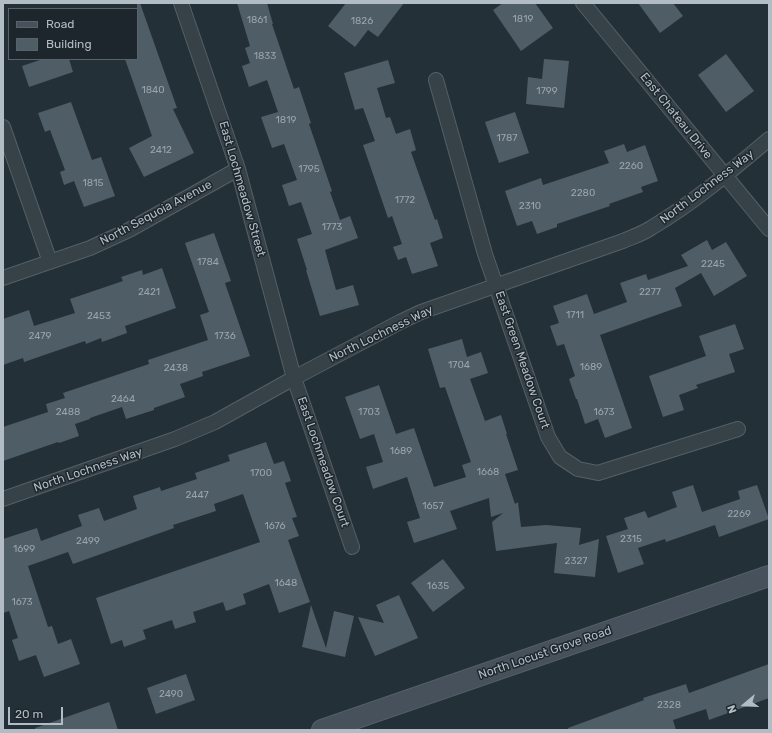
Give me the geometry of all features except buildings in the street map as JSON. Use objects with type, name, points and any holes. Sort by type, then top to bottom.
[{"type":"main road","name":"North Locust Grove Road","points":[[322,730],[769,576]]},
{"type":"street","name":"East Lochmeadow Street","points":[[181,3],[238,169],[294,378]]},
{"type":"street","name":"East Chateau Drive","points":[[583,3],[769,229]]},
{"type":"street","name":"East Green Meadow Court","points":[[436,80],[483,246],[548,437],[560,457],[578,469],[598,473],[738,429]]},
{"type":"street","points":[[3,127],[50,262]]},
{"type":"street","name":"North Lochness Way","points":[[3,499],[175,439],[215,422],[294,378],[421,312],[623,241],[650,229],[688,204],[725,176],[769,139]]},
{"type":"street","name":"North Sequoia Avenue","points":[[3,278],[90,248],[129,230],[238,169]]},
{"type":"street","name":"East Lochmeadow Court","points":[[294,378],[352,547]]}]
